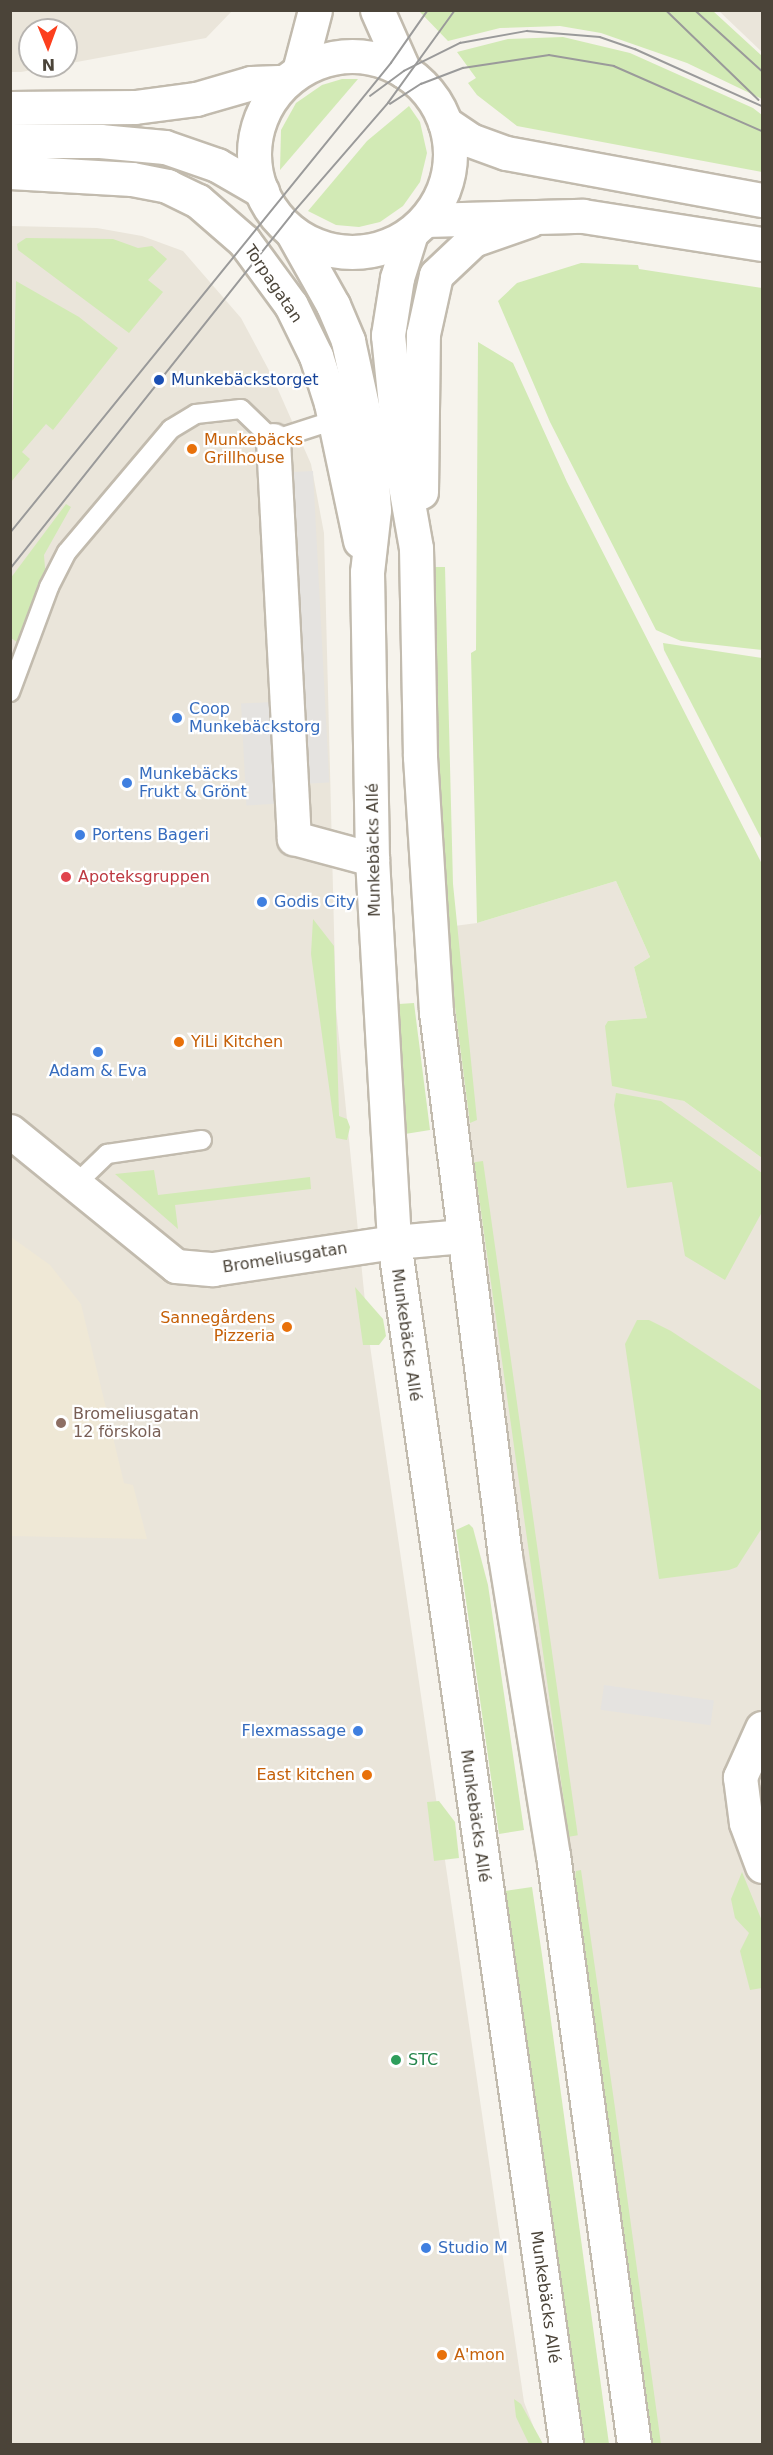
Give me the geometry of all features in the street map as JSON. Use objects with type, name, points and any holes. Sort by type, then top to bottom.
[{"type":"street","points":[[315,10],[292,77],[267,106],[256,133],[254,163],[262,191],[292,232],[310,243],[351,252],[372,250],[418,226],[583,216],[762,244]]},
{"type":"street","points":[[377,10],[404,71]]},
{"type":"street","points":[[10,108],[135,107],[196,99],[251,83],[292,77],[334,57],[354,56],[372,58],[404,71],[431,96],[445,123],[450,143],[446,184],[418,226],[397,278],[388,335],[401,463],[416,548]]},
{"type":"street","points":[[445,123],[470,140],[506,153],[762,200]]},
{"type":"street","points":[[10,141],[100,141],[165,147],[217,165],[262,191]]},
{"type":"street","name":"Torpagatan","points":[[10,172],[151,182],[183,193],[218,217],[258,257],[291,305],[316,356],[335,420],[367,572]]},
{"type":"street","points":[[530,220],[473,240],[436,275],[423,334],[421,500],[416,548],[427,888],[436,1012],[523,1685],[553,1855],[634,2445]]},
{"type":"street","name":"Munkebäcks Allé","points":[[292,232],[333,305],[361,388],[373,480],[367,572],[372,859],[394,1242],[566,2445]]},
{"type":"street","points":[[273,440],[294,838],[372,859]]},
{"type":"street","name":"Bromeliusgatan","points":[[10,1131],[176,1266],[213,1269],[394,1242],[464,1236]]},
{"type":"street","points":[[762,1728],[740,1777],[746,1823],[762,1866]]},
{"type":"lane","points":[[10,692],[49,587],[67,552],[171,429],[196,414],[241,409],[273,440],[335,420]]},
{"type":"lane","points":[[75,1185],[107,1154],[202,1140]]},
{"type":"shaded area","points":[[11,10],[232,10],[206,38],[78,62],[78,18],[18,18],[18,72],[11,72]]},
{"type":"shaded area","points":[[719,11],[762,11],[762,52]]},
{"type":"shaded area","points":[[11,226],[97,228],[142,236],[183,251],[241,318],[272,376],[311,464],[324,533],[336,1008],[368,1332],[524,2402],[540,2444],[11,2444]]},
{"type":"shaded area","points":[[313,471],[329,783],[300,784],[284,473]]},
{"type":"shaded area","points":[[271,702],[276,804],[246,805],[241,704]]},
{"type":"shaded area","points":[[616,881],[650,957],[634,967],[647,1018],[608,1021],[639,1089],[684,1101],[762,1158],[762,2444],[644,2444],[517,1549],[439,928],[477,923]]},
{"type":"shaded area","name":"Bromeliusgatan 12 förskola","points":[[11,1237],[50,1265],[81,1304],[124,1483],[133,1485],[147,1539],[11,1536]]},
{"type":"shaded area","points":[[604,1685],[714,1700],[710,1725],[601,1710]]},
{"type":"green space","points":[[419,11],[713,11],[762,56],[762,99],[687,63],[601,33],[560,26],[500,28],[448,41]]},
{"type":"green space","points":[[563,37],[630,53],[753,108],[762,115],[762,172],[517,126],[477,95],[468,83],[476,78],[457,52],[508,39]]},
{"type":"green space","points":[[342,79],[358,79],[280,170],[281,130],[296,103],[322,85]]},
{"type":"green space","points":[[409,106],[420,122],[427,153],[420,182],[403,206],[380,222],[359,227],[336,225],[308,211],[367,141]]},
{"type":"green space","points":[[26,238],[113,239],[138,248],[152,246],[167,259],[148,280],[163,292],[129,333],[18,250],[17,244]]},
{"type":"green space","points":[[581,263],[638,265],[639,269],[762,288],[762,650],[681,641],[656,630],[550,422],[498,301],[517,283]]},
{"type":"green space","points":[[16,281],[79,317],[118,348],[53,430],[46,424],[22,452],[30,459],[11,482]]},
{"type":"green space","points":[[478,342],[513,363],[567,482],[762,864],[762,1158],[684,1101],[612,1086],[605,1026],[608,1021],[647,1018],[634,967],[650,957],[616,881],[477,923],[471,653],[476,650]]},
{"type":"green space","points":[[66,504],[71,507],[44,555],[45,568],[50,572],[20,644],[11,638],[10,579]]},
{"type":"green space","points":[[435,567],[445,567],[453,884],[477,1120],[470,1123],[449,960],[439,809]]},
{"type":"green space","points":[[663,643],[762,658],[762,840],[664,650]]},
{"type":"green space","points":[[313,919],[334,946],[339,1116],[347,1119],[350,1127],[347,1140],[336,1138],[311,954]]},
{"type":"green space","points":[[414,1003],[430,1130],[405,1134],[399,1004]]},
{"type":"green space","points":[[616,1093],[661,1101],[762,1173],[762,1212],[725,1280],[685,1256],[672,1182],[627,1188],[614,1105]]},
{"type":"green space","points":[[483,1161],[578,1835],[569,1837],[474,1162]]},
{"type":"green space","points":[[154,1170],[158,1195],[310,1177],[311,1189],[175,1205],[178,1229],[115,1174]]},
{"type":"green space","points":[[355,1287],[383,1319],[386,1336],[379,1345],[363,1345]]},
{"type":"green space","points":[[637,1320],[649,1320],[671,1331],[762,1391],[762,1528],[737,1567],[659,1579],[625,1344]]},
{"type":"green space","points":[[469,1524],[473,1528],[488,1585],[524,1830],[499,1834],[456,1530]]},
{"type":"green space","points":[[439,1801],[455,1822],[459,1858],[434,1861],[427,1802]]},
{"type":"green space","points":[[581,1870],[661,2444],[652,2444],[580,1930],[575,1878],[576,1871]]},
{"type":"green space","points":[[742,1872],[762,1921],[762,1988],[750,1990],[740,1951],[749,1933],[735,1918],[731,1899]]},
{"type":"green space","points":[[532,1887],[609,2444],[583,2444],[505,1891]]},
{"type":"green space","points":[[514,2399],[521,2404],[543,2444],[529,2444],[516,2417]]},
{"type":"tram line","points":[[10,533],[391,63],[428,10]]},
{"type":"tram line","points":[[10,569],[292,214],[388,103],[455,10]]},
{"type":"tram line","points":[[666,10],[759,100]]},
{"type":"tram line","points":[[695,10],[762,71]]},
{"type":"tram line","points":[[370,96],[404,71],[460,43],[527,31],[600,37],[635,49],[762,106]]},
{"type":"tram line","points":[[390,104],[421,84],[463,68],[549,55],[614,66],[762,131]]},
{"type":"place","name":"Munkebäckstorget","points":[[159,380]]},
{"type":"place","name":"Munkebäcks Grillhouse","points":[[192,449]]},
{"type":"place","name":"Coop Munkebäckstorg","points":[[177,718]]},
{"type":"place","name":"Munkebäcks Frukt & Grönt","points":[[127,783]]},
{"type":"place","name":"Portens Bageri","points":[[80,835]]},
{"type":"place","name":"Apoteksgruppen","points":[[66,877]]},
{"type":"place","name":"Godis City","points":[[262,902]]},
{"type":"place","name":"YiLi Kitchen","points":[[179,1042]]},
{"type":"place","name":"Adam & Eva","points":[[98,1052]]},
{"type":"place","name":"Sannegårdens Pizzeria","points":[[287,1327]]},
{"type":"place","name":"Bromeliusgatan 12 förskola","points":[[61,1423]]},
{"type":"place","name":"Flexmassage","points":[[358,1731]]},
{"type":"place","name":"East kitchen","points":[[367,1775]]},
{"type":"place","name":"STC","points":[[396,2060]]},
{"type":"place","name":"Studio M","points":[[426,2248]]},
{"type":"place","name":"A'mon","points":[[442,2355]]}]
